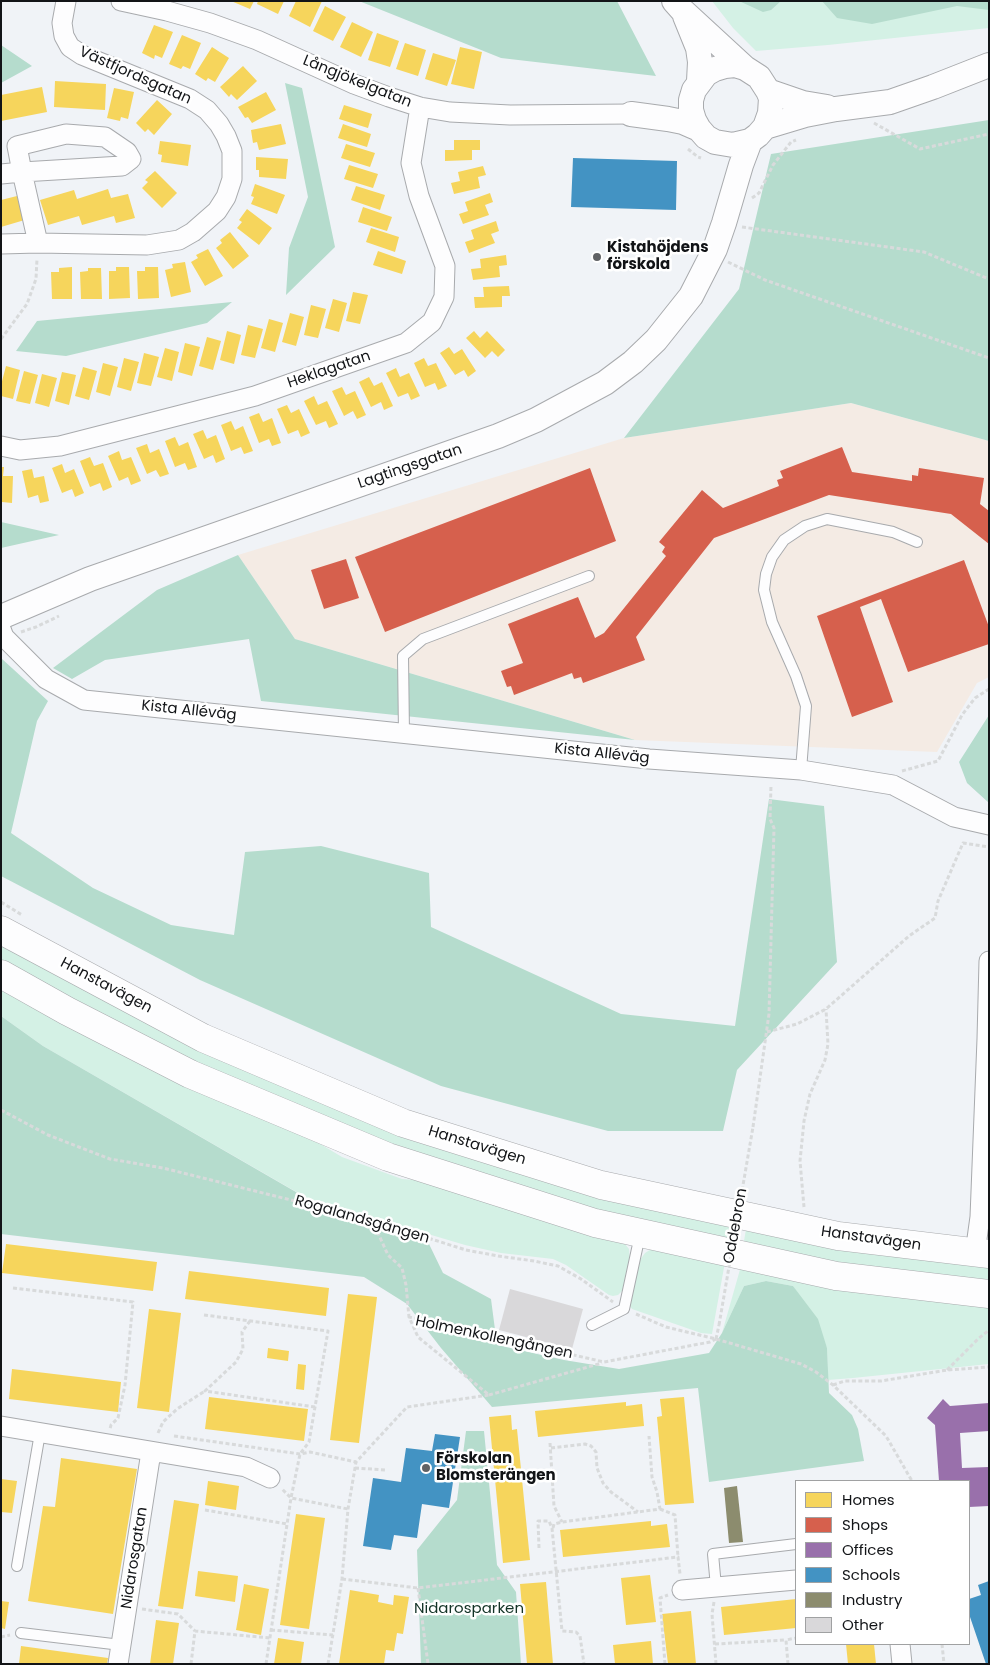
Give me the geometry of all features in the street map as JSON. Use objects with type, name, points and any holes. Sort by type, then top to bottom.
[{"type":"main road","name":"Hanstavägen","points":[[12,923],[203,1038],[403,1122],[601,1185],[838,1236],[982,1253]]},
{"type":"main road","points":[[1,974],[67,1012],[190,1074],[388,1158],[595,1223],[836,1276],[989,1294]]},
{"type":"street","name":"Västfjordsgatan","points":[[1,244],[147,245],[179,240],[193,232],[217,211],[226,198],[232,179],[232,150],[219,124],[207,110],[190,99],[82,55],[70,47],[64,36],[62,23],[66,1]]},
{"type":"street","name":"Långjökelgatan","points":[[121,1],[210,22],[257,40],[354,84],[420,107],[450,112],[510,115],[631,114],[668,118],[682,122],[707,136]]},
{"type":"street","points":[[678,6],[745,68],[759,77],[768,91],[771,98],[770,113],[757,134]]},
{"type":"street","points":[[678,6],[698,48],[700,62],[697,85],[691,100],[694,120],[707,136],[733,145],[805,115],[890,102],[934,88],[989,65]]},
{"type":"street","points":[[697,85],[706,74],[720,67],[735,65],[745,68]]},
{"type":"street","name":"Långjökelgatan","points":[[631,114],[676,102],[697,85]]},
{"type":"street","points":[[768,91],[803,103],[836,109]]},
{"type":"street","name":"Heklagatan","points":[[1,446],[20,450],[60,446],[255,396],[406,343],[432,322],[444,297],[445,266],[419,196],[411,163],[420,107]]},
{"type":"street","points":[[1,174],[22,172],[122,166],[131,159],[127,152],[105,137],[66,134],[17,146],[22,172],[38,243]]},
{"type":"street","name":"Lagtingsgatan","points":[[2,628],[107,572],[263,520],[498,436],[536,420],[605,383],[633,362],[656,340],[691,296],[715,249],[740,208],[757,134]]},
{"type":"street","name":"Lagtingsgatan","points":[[707,136],[740,208]]},
{"type":"street","name":"Kista Alléväg","points":[[2,628],[46,679],[84,700],[649,759],[771,766],[801,770],[893,785],[954,818],[988,824]]},
{"type":"street","points":[[988,824],[989,829]]},
{"type":"street","points":[[982,1253],[980,1217],[988,1039],[989,961]]},
{"type":"street","points":[[1,1426],[246,1467],[270,1478]]},
{"type":"street","name":"Nidarosgatan","points":[[120,1654],[151,1452]]},
{"type":"street","points":[[682,1590],[795,1580]]},
{"type":"street","points":[[900,1645],[902,1664]]},
{"type":"lane","points":[[801,770],[806,706],[796,676],[772,622],[764,590],[766,574],[772,557],[784,540],[806,526],[827,519],[894,532],[917,542]]},
{"type":"lane","points":[[404,734],[403,656],[422,639],[590,576]]},
{"type":"lane","points":[[592,1325],[624,1309],[640,1233]]},
{"type":"lane","points":[[17,1566],[40,1433]]},
{"type":"lane","points":[[716,1587],[713,1554],[795,1544]]},
{"type":"lane","points":[[21,1633],[120,1654]]},
{"type":"path","points":[[872,122],[920,149],[989,134]]},
{"type":"path","points":[[740,208],[759,193],[773,165],[791,142],[800,138]]},
{"type":"path","points":[[749,193],[740,208],[739,226],[924,252],[989,279]]},
{"type":"path","points":[[1,339],[27,304],[36,280],[38,243]]},
{"type":"path","points":[[724,269],[728,261],[766,280],[989,358]]},
{"type":"path","points":[[2,628],[36,627],[62,614]]},
{"type":"path","points":[[893,785],[887,775],[938,761],[975,698],[989,689]]},
{"type":"path","name":"Oddebron","points":[[716,1339],[753,1127],[770,1014],[774,828],[770,819],[771,766]]},
{"type":"path","points":[[766,1032],[798,1024],[826,1009],[909,936],[935,918],[938,901],[963,842],[989,847]]},
{"type":"path","points":[[1,902],[12,923]]},
{"type":"path","points":[[795,1208],[805,1210],[800,1161],[804,1121],[810,1094],[825,1060],[828,1044],[826,1009]]},
{"type":"path","name":"Rogalandsgången","points":[[1,1110],[48,1135],[110,1159],[163,1168],[371,1220],[466,1250],[558,1266],[581,1279],[624,1309],[666,1327],[716,1339],[801,1364],[816,1372],[833,1385]]},
{"type":"path","points":[[738,1198],[748,1199]]},
{"type":"path","points":[[371,1220],[388,1255],[402,1268],[406,1285],[409,1317]]},
{"type":"path","points":[[13,1288],[133,1302],[125,1385],[118,1418],[111,1425],[108,1445]]},
{"type":"path","points":[[204,1315],[328,1331],[309,1442],[300,1454],[291,1498],[266,1664]]},
{"type":"path","name":"Holmenkollengången","points":[[409,1317],[604,1362],[710,1342],[716,1339]]},
{"type":"path","name":"Holmenkollengången","points":[[409,1317],[418,1337],[489,1395]]},
{"type":"path","points":[[158,1433],[163,1422],[177,1409],[205,1391],[236,1362],[243,1349],[242,1332],[251,1321]]},
{"type":"path","points":[[947,1370],[989,1330]]},
{"type":"path","points":[[328,1664],[342,1579],[348,1509],[356,1462],[407,1407],[489,1395],[604,1362]]},
{"type":"path","points":[[911,1480],[886,1436],[833,1385],[845,1381],[881,1381],[947,1370],[989,1367]]},
{"type":"path","points":[[205,1391],[315,1407]]},
{"type":"path","points":[[102,1424],[120,1427]]},
{"type":"path","points":[[148,1432],[300,1454],[310,1452],[356,1462]]},
{"type":"path","points":[[649,1436],[652,1477],[660,1509]]},
{"type":"path","points":[[550,1443],[554,1506],[562,1522]]},
{"type":"path","points":[[551,1448],[584,1444],[591,1446],[596,1452],[597,1468],[603,1484],[638,1512]]},
{"type":"path","points":[[355,1468],[386,1470]]},
{"type":"path","points":[[270,1478],[291,1498],[348,1509]]},
{"type":"path","points":[[552,1528],[554,1524],[562,1522],[660,1509],[675,1515],[682,1590],[660,1598],[666,1664]]},
{"type":"path","points":[[205,1510],[287,1524]]},
{"type":"path","points":[[539,1548],[538,1520],[549,1521],[552,1528],[562,1631],[576,1632],[580,1636],[584,1664]]},
{"type":"path","points":[[342,1579],[418,1588],[678,1557]]},
{"type":"path","points":[[716,1587],[712,1614],[716,1664]]},
{"type":"path","points":[[418,1588],[428,1664]]},
{"type":"path","points":[[127,1607],[178,1614],[195,1631],[270,1638]]},
{"type":"path","points":[[271,1630],[333,1635]]},
{"type":"path","points":[[191,1664],[195,1631]]},
{"type":"path","points":[[715,1644],[795,1638]]},
{"type":"path","points":[[786,1640],[788,1664]]},
{"type":"path","points":[[942,1645],[944,1664]]},
{"type":"shaded area","points":[[851,403],[989,441],[989,677],[977,683],[937,752],[635,740],[295,639],[238,555],[624,438]]},
{"type":"green space","points":[[359,1],[617,1],[656,76],[501,58]]},
{"type":"green space","points":[[712,1],[989,1],[989,28],[756,51],[733,28]]},
{"type":"green space","points":[[739,1],[781,1],[771,10],[763,12]]},
{"type":"green space","points":[[822,1],[989,1],[989,10],[957,6],[872,24],[837,18]]},
{"type":"green space","points":[[1,45],[32,66],[1,83]]},
{"type":"green space","points":[[285,83],[302,88],[335,247],[286,295],[289,248],[308,197]]},
{"type":"green space","points":[[989,120],[989,441],[851,403],[624,438],[739,289],[771,154]]},
{"type":"green space","points":[[232,302],[207,323],[66,356],[16,351],[37,321]]},
{"type":"green space","points":[[1,522],[59,535],[1,548]]},
{"type":"green space","points":[[238,555],[295,639],[635,740],[261,701],[249,639],[105,660],[72,679],[53,668],[157,590]]},
{"type":"green space","points":[[1,658],[48,701],[37,721],[11,833],[93,888],[171,925],[234,935],[245,852],[321,846],[429,873],[431,927],[621,1014],[735,1026],[769,799],[824,806],[837,962],[737,1070],[723,1131],[608,1131],[441,1086],[200,980],[1,876]]},
{"type":"green space","points":[[989,715],[989,803],[967,783],[959,762]]},
{"type":"green space","points":[[1,941],[160,1026],[732,1226],[728,1244],[622,1219],[429,1161],[235,1082],[1,964]]},
{"type":"green space","points":[[1,985],[302,1133],[342,1157],[402,1179],[428,1181],[621,1239],[629,1249],[630,1261],[623,1290],[618,1295],[609,1295],[566,1265],[553,1259],[501,1253],[465,1245],[307,1198],[43,1046],[1,1016]]},
{"type":"green space","points":[[1,1016],[43,1046],[341,1218],[429,1244],[443,1273],[491,1299],[497,1345],[564,1360],[619,1369],[709,1353],[722,1333],[744,1286],[766,1281],[793,1286],[818,1319],[827,1348],[829,1393],[852,1415],[858,1429],[864,1461],[709,1482],[698,1388],[492,1407],[441,1348],[407,1304],[364,1277],[1,1234]]},
{"type":"green space","points":[[746,1229],[989,1264],[989,1284],[871,1269],[743,1247]]},
{"type":"green space","points":[[653,1248],[725,1262],[712,1334],[701,1333],[632,1309],[629,1305],[640,1260],[645,1253]]},
{"type":"green space","points":[[741,1266],[989,1304],[989,1364],[828,1380],[827,1348],[793,1286],[766,1281],[744,1286],[722,1333]]},
{"type":"green space","name":"Nidarosparken","points":[[466,1431],[484,1431],[497,1565],[516,1592],[521,1664],[421,1664],[417,1550],[457,1500]]},
{"type":"building: Homes","points":[[231,1],[254,1],[250,9]]},
{"type":"building: Homes","points":[[258,1],[284,1],[278,14],[257,4]]},
{"type":"building: Homes","points":[[296,1],[322,1],[310,27],[289,16]]},
{"type":"building: Homes","points":[[325,6],[346,17],[333,41],[313,31]]},
{"type":"building: Homes","points":[[352,22],[373,32],[361,57],[340,47]]},
{"type":"building: Homes","points":[[154,25],[173,32],[162,58],[155,55],[154,59],[142,53]]},
{"type":"building: Homes","points":[[377,33],[399,41],[390,67],[368,60]]},
{"type":"building: Homes","points":[[182,35],[201,43],[190,69],[183,66],[181,69],[169,64]]},
{"type":"building: Homes","points":[[405,43],[426,50],[418,76],[396,69]]},
{"type":"building: Homes","points":[[212,47],[229,58],[215,82],[208,78],[206,81],[195,74]]},
{"type":"building: Homes","points":[[460,47],[482,52],[474,89],[451,84]]},
{"type":"building: Homes","points":[[433,53],[456,60],[447,86],[425,79]]},
{"type":"building: Homes","points":[[243,66],[257,81],[237,100],[231,94],[229,97],[220,87]]},
{"type":"building: Homes","points":[[55,81],[106,84],[105,110],[54,107]]},
{"type":"building: Homes","points":[[42,87],[47,112],[1,121],[1,95]]},
{"type":"building: Homes","points":[[114,88],[134,92],[128,119],[121,117],[120,121],[107,118]]},
{"type":"building: Homes","points":[[266,92],[276,110],[252,123],[248,117],[245,118],[238,107]]},
{"type":"building: Homes","points":[[157,100],[172,114],[154,135],[148,129],[145,132],[136,123]]},
{"type":"building: Homes","points":[[344,105],[372,114],[368,128],[339,119]]},
{"type":"building: Homes","points":[[281,124],[286,144],[259,150],[257,142],[253,143],[251,130]]},
{"type":"building: Homes","points":[[343,124],[371,134],[367,147],[338,138]]},
{"type":"building: Homes","points":[[454,140],[480,140],[480,150],[472,150],[472,160],[445,161],[445,150],[454,150]]},
{"type":"building: Homes","points":[[160,141],[191,145],[188,166],[161,162],[162,155],[158,154]]},
{"type":"building: Homes","points":[[346,144],[375,153],[370,167],[341,158]]},
{"type":"building: Homes","points":[[256,157],[288,159],[286,179],[259,177],[259,170],[256,170]]},
{"type":"building: Homes","points":[[349,165],[378,174],[373,188],[344,179]]},
{"type":"building: Homes","points":[[483,166],[486,175],[478,177],[480,188],[454,194],[451,183],[460,181],[458,172]]},
{"type":"building: Homes","points":[[155,171],[177,193],[162,208],[142,188],[148,182],[145,180]]},
{"type":"building: Homes","points":[[255,184],[285,195],[277,214],[251,204],[254,197],[251,196]]},
{"type":"building: Homes","points":[[356,186],[385,195],[380,210],[351,200]]},
{"type":"building: Homes","points":[[108,189],[111,198],[128,194],[135,218],[116,223],[114,216],[82,225],[79,216],[48,225],[40,200],[74,190],[77,199]]},
{"type":"building: Homes","points":[[490,193],[493,202],[485,205],[489,215],[463,224],[459,214],[468,211],[465,202]]},
{"type":"building: Homes","points":[[21,195],[28,219],[1,227],[1,200]]},
{"type":"building: Homes","points":[[363,207],[392,217],[387,231],[358,222]]},
{"type":"building: Homes","points":[[247,209],[272,228],[259,245],[237,228],[242,222],[239,220]]},
{"type":"building: Homes","points":[[496,221],[499,231],[491,234],[495,243],[469,253],[465,242],[474,239],[471,230]]},
{"type":"building: Homes","points":[[371,228],[399,237],[395,252],[366,242]]},
{"type":"building: Homes","points":[[230,232],[249,256],[233,269],[216,248],[222,243],[220,240]]},
{"type":"building: Homes","points":[[208,249],[223,276],[205,286],[191,262],[198,258],[196,255]]},
{"type":"building: Homes","points":[[378,251],[406,261],[402,274],[373,265]]},
{"type":"building: Homes","points":[[506,255],[507,265],[499,266],[500,277],[473,280],[471,269],[481,268],[480,259]]},
{"type":"building: Homes","points":[[185,262],[191,292],[171,297],[165,270],[173,268],[172,264]]},
{"type":"building: Homes","points":[[72,267],[72,299],[52,299],[51,272],[59,272],[59,268]]},
{"type":"building: Homes","points":[[116,267],[129,267],[130,298],[109,299],[109,271],[116,271]]},
{"type":"building: Homes","points":[[145,267],[158,267],[159,298],[138,299],[137,271],[145,271]]},
{"type":"building: Homes","points":[[88,268],[101,268],[102,299],[81,299],[80,272],[88,271]]},
{"type":"building: Homes","points":[[509,286],[510,296],[502,296],[502,307],[475,308],[474,297],[484,297],[483,287]]},
{"type":"building: Homes","points":[[353,292],[368,295],[360,324],[346,321]]},
{"type":"building: Homes","points":[[333,299],[347,303],[339,332],[325,328]]},
{"type":"building: Homes","points":[[311,305],[326,309],[318,338],[304,335]]},
{"type":"building: Homes","points":[[290,313],[304,317],[296,346],[282,342]]},
{"type":"building: Homes","points":[[269,319],[283,323],[275,352],[261,348]]},
{"type":"building: Homes","points":[[248,325],[263,329],[255,358],[241,355]]},
{"type":"building: Homes","points":[[227,331],[241,335],[234,364],[220,360]]},
{"type":"building: Homes","points":[[474,331],[480,338],[487,331],[505,350],[498,357],[492,351],[485,358],[466,338]]},
{"type":"building: Homes","points":[[207,337],[221,341],[213,370],[199,366]]},
{"type":"building: Homes","points":[[185,343],[200,347],[192,376],[178,372]]},
{"type":"building: Homes","points":[[449,347],[454,354],[462,349],[476,371],[468,377],[464,370],[455,375],[440,353]]},
{"type":"building: Homes","points":[[165,348],[179,352],[172,381],[157,377]]},
{"type":"building: Homes","points":[[144,353],[159,357],[151,386],[137,383]]},
{"type":"building: Homes","points":[[124,358],[139,362],[131,391],[117,387]]},
{"type":"building: Homes","points":[[424,358],[428,366],[436,363],[447,386],[438,390],[435,383],[425,387],[414,363]]},
{"type":"building: Homes","points":[[103,363],[118,367],[110,396],[96,392]]},
{"type":"building: Homes","points":[[6,366],[20,370],[13,399],[1,396],[1,385]]},
{"type":"building: Homes","points":[[83,367],[97,371],[89,400],[75,396]]},
{"type":"building: Homes","points":[[396,368],[400,377],[409,373],[420,396],[411,400],[408,393],[398,397],[386,373]]},
{"type":"building: Homes","points":[[24,371],[38,375],[30,404],[16,401]]},
{"type":"building: Homes","points":[[62,372],[76,375],[69,405],[55,401]]},
{"type":"building: Homes","points":[[42,374],[57,378],[49,407],[35,403]]},
{"type":"building: Homes","points":[[369,377],[374,386],[382,382],[393,406],[384,410],[381,402],[371,407],[359,382]]},
{"type":"building: Homes","points":[[342,387],[346,395],[355,391],[366,415],[357,419],[353,411],[344,416],[332,391]]},
{"type":"building: Homes","points":[[314,396],[318,405],[327,401],[338,424],[329,428],[326,421],[316,425],[304,401]]},
{"type":"building: Homes","points":[[287,405],[291,413],[299,409],[310,433],[301,437],[298,430],[288,434],[277,409]]},
{"type":"building: Homes","points":[[259,413],[263,422],[272,418],[281,443],[272,446],[269,439],[259,443],[249,417]]},
{"type":"building: Homes","points":[[231,421],[235,430],[243,426],[253,451],[244,454],[241,447],[231,451],[221,425]]},
{"type":"building: Homes","points":[[203,430],[207,439],[216,435],[225,459],[216,463],[213,455],[204,459],[193,434]]},
{"type":"building: Homes","points":[[175,437],[179,446],[188,442],[197,467],[188,470],[185,463],[175,467],[165,441]]},
{"type":"building: Homes","points":[[147,444],[150,453],[159,449],[169,474],[160,477],[156,470],[147,474],[136,448]]},
{"type":"building: Homes","points":[[119,451],[122,460],[131,457],[141,481],[131,485],[128,477],[119,481],[108,456]]},
{"type":"building: Homes","points":[[90,457],[94,466],[103,463],[112,487],[103,491],[100,483],[90,487],[80,461]]},
{"type":"building: Homes","points":[[62,464],[65,473],[74,469],[84,493],[75,497],[72,489],[62,493],[52,468]]},
{"type":"building: Homes","points":[[1,467],[4,467],[3,476],[13,476],[12,503],[2,502]]},
{"type":"building: Homes","points":[[32,469],[34,478],[44,476],[49,501],[40,503],[38,495],[28,498],[22,471]]},
{"type":"building: Homes","points":[[6,1244],[157,1262],[153,1291],[2,1273]]},
{"type":"building: Homes","points":[[189,1271],[329,1288],[326,1316],[185,1299]]},
{"type":"building: Homes","points":[[348,1294],[377,1297],[359,1443],[330,1440]]},
{"type":"building: Homes","points":[[149,1309],[181,1313],[169,1412],[137,1408]]},
{"type":"building: Homes","points":[[268,1348],[289,1351],[288,1361],[267,1358]]},
{"type":"building: Homes","points":[[298,1364],[306,1365],[304,1390],[296,1389]]},
{"type":"building: Homes","points":[[12,1369],[121,1382],[118,1412],[9,1399]]},
{"type":"building: Homes","points":[[209,1397],[308,1409],[304,1441],[205,1429]]},
{"type":"building: Homes","points":[[684,1397],[694,1503],[665,1505],[657,1417],[662,1416],[660,1399]]},
{"type":"building: Homes","points":[[626,1402],[626,1406],[642,1404],[644,1426],[538,1437],[535,1411]]},
{"type":"building: Homes","points":[[511,1415],[512,1430],[517,1429],[530,1560],[503,1563],[489,1417]]},
{"type":"building: Homes","points":[[61,1458],[137,1469],[113,1614],[28,1601],[43,1506],[55,1507]]},
{"type":"building: Homes","points":[[1,1479],[17,1481],[12,1513],[1,1512]]},
{"type":"building: Homes","points":[[208,1481],[239,1486],[236,1510],[205,1505]]},
{"type":"building: Homes","points":[[174,1500],[199,1504],[183,1609],[158,1606]]},
{"type":"building: Homes","points":[[296,1514],[325,1518],[309,1629],[280,1625]]},
{"type":"building: Homes","points":[[651,1521],[651,1526],[667,1524],[670,1547],[563,1557],[560,1530]]},
{"type":"building: Homes","points":[[198,1571],[238,1576],[235,1602],[195,1596]]},
{"type":"building: Homes","points":[[650,1575],[656,1622],[626,1625],[621,1578]]},
{"type":"building: Homes","points":[[546,1582],[553,1664],[527,1664],[520,1584]]},
{"type":"building: Homes","points":[[244,1584],[269,1589],[261,1635],[236,1630]]},
{"type":"building: Homes","points":[[350,1590],[379,1595],[378,1602],[393,1605],[394,1595],[409,1597],[403,1634],[397,1633],[394,1651],[386,1650],[384,1664],[339,1664]]},
{"type":"building: Homes","points":[[795,1599],[795,1628],[724,1635],[721,1607]]},
{"type":"building: Homes","points":[[1,1601],[9,1602],[5,1629],[1,1628]]},
{"type":"building: Homes","points":[[691,1611],[696,1664],[668,1664],[662,1614]]},
{"type":"building: Homes","points":[[156,1620],[179,1623],[173,1664],[150,1664]]},
{"type":"building: Homes","points":[[278,1638],[304,1642],[301,1664],[274,1664]]},
{"type":"building: Homes","points":[[651,1641],[653,1664],[615,1664],[613,1645]]},
{"type":"building: Homes","points":[[846,1645],[874,1645],[876,1664],[848,1664]]},
{"type":"building: Homes","points":[[21,1646],[108,1658],[107,1664],[19,1664]]},
{"type":"building: Shops","points":[[842,447],[852,472],[912,481],[912,475],[918,476],[919,468],[984,478],[980,504],[989,511],[989,544],[951,514],[829,495],[714,538],[636,637],[645,660],[583,683],[581,677],[574,679],[572,673],[514,695],[511,686],[507,687],[501,671],[523,663],[508,624],[578,597],[595,638],[604,633],[666,556],[662,552],[665,547],[659,542],[702,490],[723,508],[779,486],[777,480],[783,478],[780,471]]},
{"type":"building: Shops","points":[[590,468],[616,541],[385,632],[355,557]]},
{"type":"building: Shops","points":[[346,559],[359,598],[324,609],[311,570]]},
{"type":"building: Shops","points":[[964,560],[989,627],[989,644],[908,672],[881,599],[860,607],[893,702],[852,717],[817,616]]},
{"type":"building: Offices","points":[[943,1399],[950,1406],[989,1403],[989,1431],[960,1433],[962,1468],[989,1467],[989,1506],[970,1507],[970,1480],[939,1480],[935,1425],[927,1418]]},
{"type":"building: Schools","points":[[573,158],[677,161],[676,210],[571,207]]},
{"type":"building: Schools","points":[[435,1434],[460,1437],[449,1508],[422,1504],[417,1538],[394,1535],[391,1550],[363,1546],[373,1478],[401,1482],[406,1448],[432,1451]]},
{"type":"building: Schools","points":[[989,1581],[989,1664],[986,1664],[970,1617],[970,1599],[981,1595],[978,1585]]},
{"type":"building: Industry","points":[[737,1486],[743,1542],[729,1543],[724,1488]]},
{"type":"building: Other","points":[[510,1289],[583,1309],[572,1349],[499,1330]]},
{"type":"place","name":"Kistahöjdens förskola","points":[[597,257]]},
{"type":"place","name":"Förskolan Blomsterängen","points":[[426,1468]]}]
